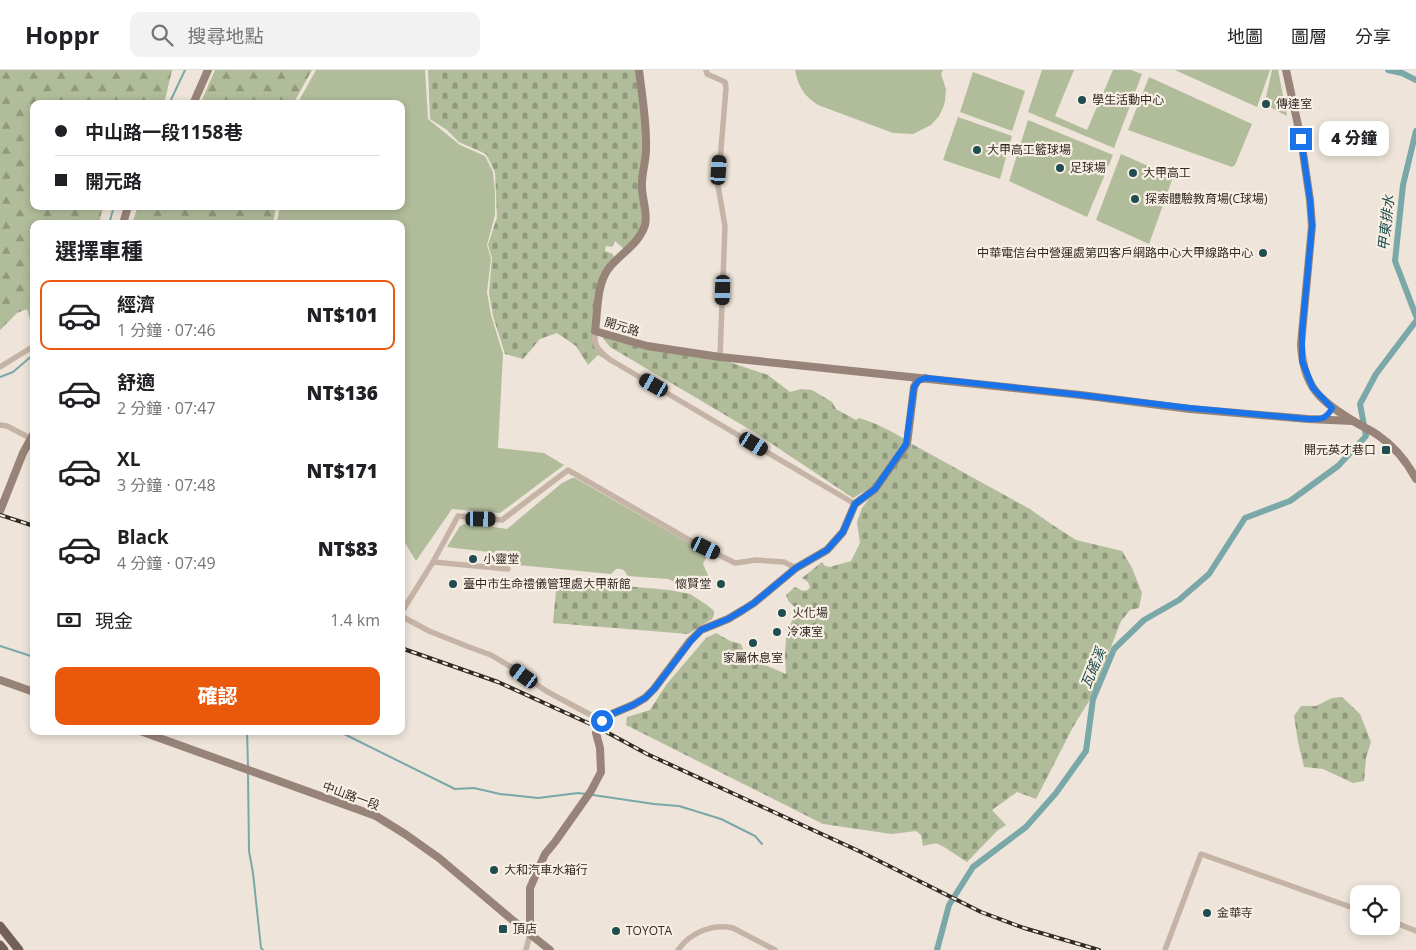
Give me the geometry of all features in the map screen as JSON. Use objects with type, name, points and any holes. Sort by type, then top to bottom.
[{"type":"main road","points":[[0,926],[19,950]]},
{"type":"main road","points":[[0,945],[4,950]]},
{"type":"street","points":[[195,100],[208,70]]},
{"type":"street","name":"開元路","points":[[640,70],[646,135],[642,187],[646,222],[636,242],[613,264],[604,276],[600,287],[595,331],[647,346],[720,357],[1190,408],[1356,423]]},
{"type":"street","points":[[706,70],[707,74],[725,82],[726,88],[718,186],[725,226],[720,357]]},
{"type":"street","points":[[1286,70],[1301,139],[1312,226],[1301,339],[1302,361],[1313,388],[1332,408],[1376,434],[1399,454],[1409,466],[1416,479]]},
{"type":"street","points":[[595,331],[594,340],[600,352],[609,358],[855,504]]},
{"type":"street","points":[[0,367],[30,348]]},
{"type":"street","points":[[526,950],[530,934],[530,888],[545,854],[556,842],[602,772],[600,748],[596,733],[602,721],[607,716],[645,698],[701,630],[728,619],[743,610],[796,568],[827,550],[843,532],[855,504],[875,489],[906,444],[914,387],[918,380],[927,378]]},
{"type":"street","points":[[1321,420],[1327,416],[1332,408]]},
{"type":"street","points":[[0,425],[30,435]]},
{"type":"street","points":[[1,506],[30,441]]},
{"type":"street","points":[[405,608],[458,516],[502,520],[568,470],[691,541],[735,563],[756,560],[784,562],[796,568]]},
{"type":"street","points":[[433,562],[508,569]]},
{"type":"street","points":[[405,616],[429,631],[491,655],[546,691],[602,721]]},
{"type":"street","points":[[0,680],[30,691]]},
{"type":"street","name":"中山路一段","points":[[151,735],[376,816],[438,858],[550,950]]},
{"type":"street","points":[[1165,950],[1201,854],[1350,907]]},
{"type":"street","points":[[1400,924],[1416,930]]},
{"type":"street","points":[[678,950],[688,938],[700,931],[712,927],[727,926],[775,950]]},
{"type":"green space","points":[[0,70],[172,70],[165,100],[30,100],[30,210],[102,210],[100,220],[30,220],[30,320],[27,309],[17,313],[0,330]]},
{"type":"green space","points":[[215,70],[312,70],[295,100],[202,100]]},
{"type":"green space","points":[[316,70],[425,70],[428,119],[460,145],[485,156],[493,172],[495,215],[487,245],[491,259],[487,292],[491,315],[503,354],[498,448],[544,453],[564,465],[500,513],[452,509],[416,561],[405,543],[405,220],[277,220],[279,210],[405,210],[405,100],[299,100]]},
{"type":"green space","points":[[428,70],[641,70],[649,127],[642,184],[645,215],[637,235],[624,249],[615,241],[612,247],[606,246],[605,251],[613,254],[615,260],[604,275],[597,342],[612,359],[649,384],[598,355],[588,365],[576,346],[557,333],[540,339],[523,359],[505,354],[493,316],[489,293],[492,258],[488,245],[497,217],[495,172],[486,154],[459,142],[447,130],[430,119]]},
{"type":"green space","points":[[795,70],[943,70],[941,74],[946,89],[945,101],[939,116],[931,125],[913,134],[893,133],[818,105],[802,90]]},
{"type":"green space","points":[[1042,70],[1074,70],[1055,116],[1087,130],[1113,70],[1131,70],[1142,74],[1114,148],[1028,112]]},
{"type":"green space","points":[[1175,70],[1270,70],[1257,107]]},
{"type":"green space","points":[[1272,70],[1278,70],[1287,116],[1270,107],[1273,100],[1266,97]]},
{"type":"green space","name":"大甲高工籃球場","points":[[973,72],[1025,91],[1012,131],[960,112]]},
{"type":"green space","points":[[1149,77],[1252,124],[1235,165],[1232,167],[1128,130]]},
{"type":"green space","name":"大甲高工籃球場","points":[[958,117],[1012,136],[1000,179],[943,160]]},
{"type":"green space","name":"足球場","points":[[1028,120],[1113,155],[1087,217],[1009,181]]},
{"type":"green space","name":"探索體驗教育場(C球場)","points":[[1121,154],[1173,177],[1149,244],[1096,220]]},
{"type":"green space","points":[[137,210],[275,210],[273,220],[133,220]]},
{"type":"green space","points":[[605,333],[689,351],[729,362],[768,375],[790,392],[801,389],[812,390],[832,402],[836,409],[856,420],[859,418],[878,425],[907,441],[875,485],[853,498],[754,432],[610,347],[603,338]]},
{"type":"green space","points":[[912,444],[1030,509],[1076,540],[1122,551],[1132,568],[1142,593],[1139,608],[1130,610],[1121,621],[1092,696],[1073,727],[1036,799],[1017,792],[992,810],[1006,825],[997,831],[967,862],[936,843],[923,846],[921,835],[916,831],[892,834],[823,824],[626,725],[627,717],[650,710],[666,685],[706,638],[716,633],[730,641],[741,644],[746,657],[786,674],[786,639],[796,608],[789,602],[786,595],[795,587],[803,591],[808,590],[810,587],[808,582],[802,578],[822,562],[825,566],[830,567],[851,561],[860,543],[857,522],[862,508]]},
{"type":"green space","points":[[572,478],[708,554],[703,564],[708,575],[706,586],[691,589],[668,579],[627,576],[620,569],[616,569],[611,574],[507,564],[506,554],[447,547],[460,526],[468,523],[507,529],[562,483]]},
{"type":"green space","points":[[557,580],[669,590],[690,594],[714,611],[714,615],[712,619],[688,634],[553,623]]},
{"type":"green space","points":[[1342,697],[1360,714],[1371,742],[1366,758],[1364,781],[1353,783],[1323,769],[1304,767],[1294,716],[1301,706],[1316,706],[1332,698]]},
{"type":"waterway","points":[[171,100],[185,70]]},
{"type":"waterway","name":"甲東排水","points":[[1388,70],[1402,73],[1416,80]]},
{"type":"waterway","name":"甲東排水","points":[[1416,131],[1403,185],[1395,261],[1416,316]]},
{"type":"waterway","points":[[110,220],[113,210]]},
{"type":"waterway","name":"瓦磘溪","points":[[937,950],[949,905],[973,867],[1026,827],[1056,793],[1086,751],[1093,699],[1114,649],[1144,620],[1179,600],[1209,574],[1245,518],[1290,501],[1338,466],[1366,436],[1360,404],[1376,374],[1416,321]]},
{"type":"waterway","points":[[0,377],[13,372],[30,357]]},
{"type":"waterway","points":[[0,646],[30,656]]},
{"type":"waterway","points":[[247,735],[248,766]]},
{"type":"waterway","points":[[346,735],[455,789],[474,788],[500,794],[538,798],[578,793],[586,794]]},
{"type":"waterway","points":[[248,774],[249,851],[261,948],[263,950]]},
{"type":"waterway","points":[[593,795],[679,806],[721,819],[755,836],[762,844]]},
{"type":"railway","points":[[0,515],[30,525]]},
{"type":"railway","points":[[405,649],[498,682],[599,728],[647,754],[861,852],[981,912],[1024,928],[1099,950]]},
{"type":"place","name":"學生活動中心","points":[[1082,100]]},
{"type":"place","name":"傳達室","points":[[1266,104]]},
{"type":"place","name":"大甲高工籃球場","points":[[977,150]]},
{"type":"place","name":"足球場","points":[[1060,168]]},
{"type":"place","name":"大甲高工","points":[[1133,173]]},
{"type":"place","name":"探索體驗教育場(C球場)","points":[[1135,199]]},
{"type":"place","name":"中華電信台中營運處第四客戶網路中心大甲線路中心","points":[[1263,253]]},
{"type":"place","name":"開元英才巷口","points":[[1386,450]]},
{"type":"place","name":"小靈堂","points":[[473,559]]},
{"type":"place","name":"臺中市生命禮儀管理處大甲新館","points":[[453,584]]},
{"type":"place","name":"懷賢堂","points":[[721,584]]},
{"type":"place","name":"火化場","points":[[782,613]]},
{"type":"place","name":"冷凍室","points":[[777,632]]},
{"type":"place","name":"家屬休息室","points":[[753,643]]},
{"type":"place","name":"大和汽車水箱行","points":[[494,870]]},
{"type":"place","name":"金華寺","points":[[1207,913]]},
{"type":"place","name":"頂店","points":[[503,929]]},
{"type":"place","name":"TOYOTA","points":[[616,931]]},
{"type":"route","points":[[602,721],[607,716],[645,698],[701,630],[728,619],[743,610],[796,568],[827,550],[843,532],[855,504],[875,489],[902,452],[906,444],[914,387],[922,379],[1004,386],[1208,410],[1321,420],[1327,416],[1332,408],[1313,388],[1302,361],[1301,344],[1312,226],[1301,139]]}]
